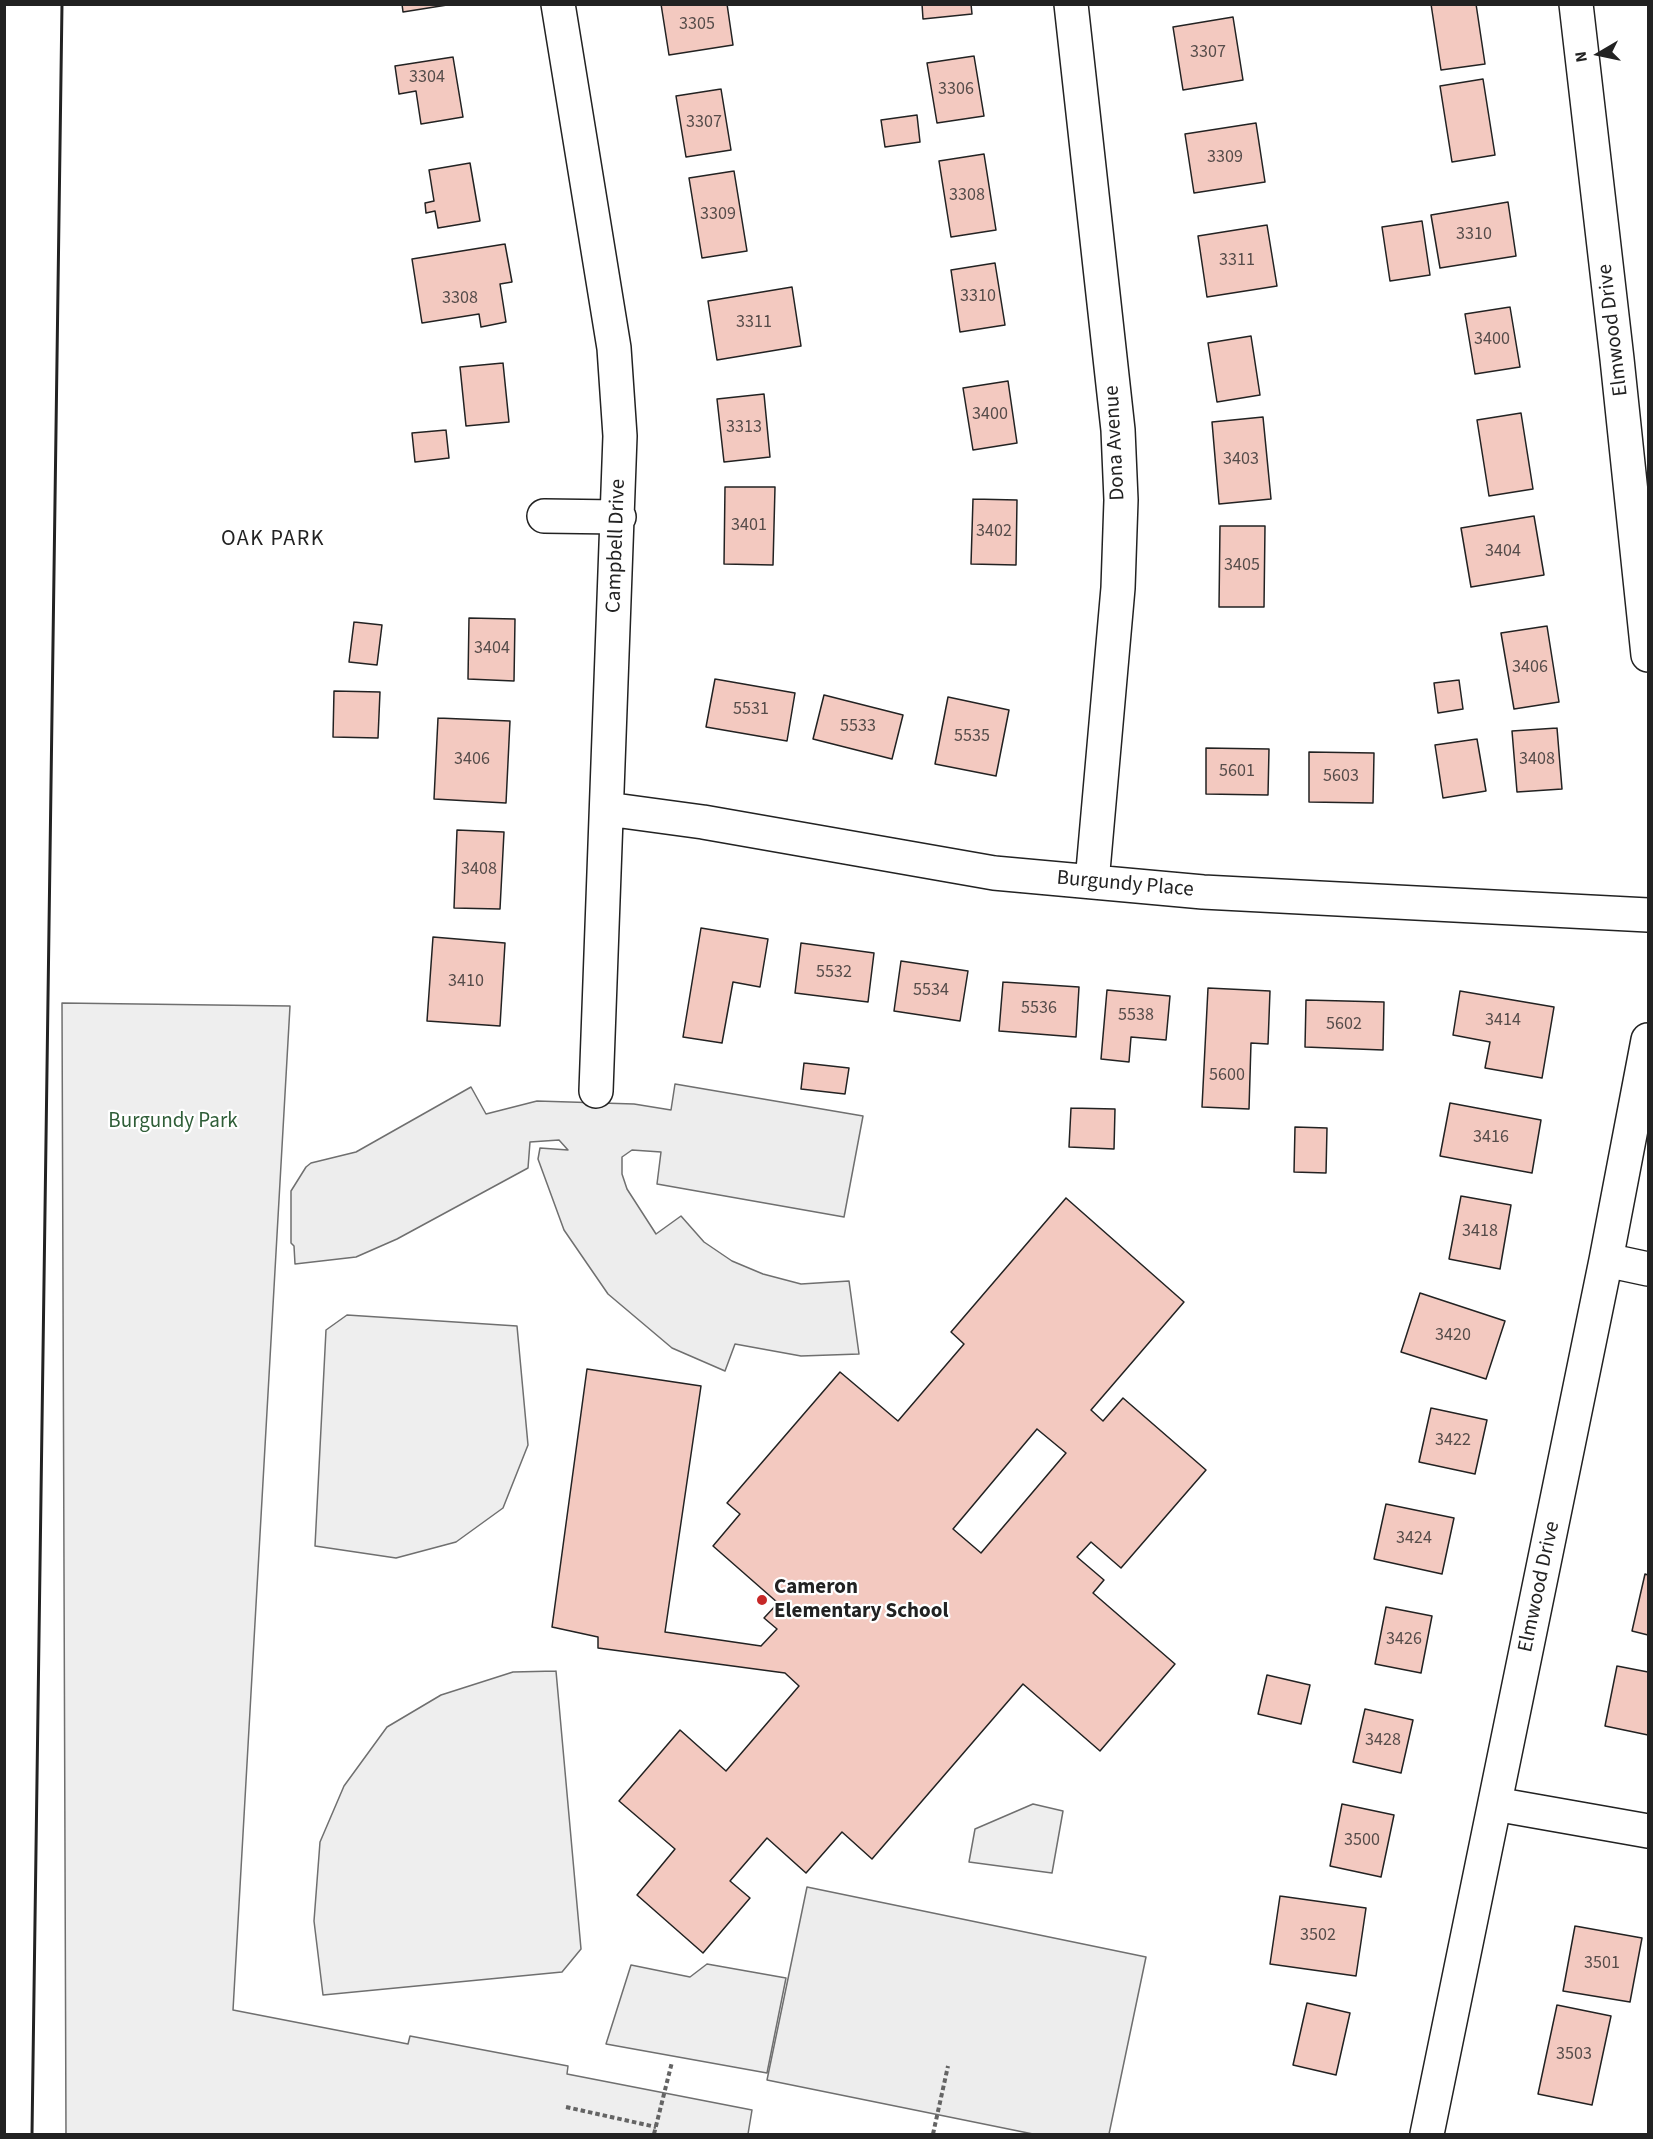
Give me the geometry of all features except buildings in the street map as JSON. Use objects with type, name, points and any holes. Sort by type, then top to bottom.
[{"type":"street","name":"Campbell Drive","points":[[558,4],[614,348],[620,436],[619,517],[596,1091]]},
{"type":"street","name":"Dona Avenue","points":[[1071,4],[1118,430],[1121,500],[1118,588],[1092,882]]},
{"type":"street","name":"Elmwood Drive","points":[[1576,4],[1648,655]]},
{"type":"street","points":[[544,516],[619,517]]},
{"type":"street","name":"Burgundy Place","points":[[607,809],[703,822],[994,873],[1203,892],[1648,915]]},
{"type":"street","name":"Elmwood Drive","points":[[1427,2134],[1606,1260],[1648,1040]]},
{"type":"street","points":[[1606,1260],[1648,1269]]},
{"type":"street","points":[[1496,1804],[1648,1831]]},
{"type":"path","points":[[654,2134],[672,2062]]},
{"type":"path","points":[[933,2134],[948,2066]]},
{"type":"path","points":[[566,2107],[656,2127]]},
{"type":"green space","name":"Burgundy Park","points":[[62,1003],[290,1006],[233,2010],[408,2044],[410,2036],[568,2066],[567,2074],[752,2110],[748,2134],[66,2134]]},
{"type":"green space","points":[[347,1315],[517,1326],[528,1445],[503,1508],[456,1542],[396,1558],[315,1546],[326,1330]]},
{"type":"green space","points":[[556,1671],[581,1949],[562,1972],[323,1995],[314,1921],[320,1842],[344,1786],[387,1727],[441,1695],[513,1672]]},
{"type":"green space","points":[[1033,1804],[1063,1811],[1052,1873],[969,1862],[975,1829]]},
{"type":"green space","points":[[707,1964],[786,1978],[767,2073],[606,2044],[631,1965],[690,1977]]},
{"type":"shaded area","points":[[675,1084],[863,1116],[844,1217],[657,1184],[661,1152],[632,1150],[622,1157],[622,1174],[627,1189],[656,1234],[681,1216],[704,1242],[732,1261],[763,1274],[801,1284],[849,1281],[859,1354],[801,1356],[735,1344],[725,1371],[672,1348],[608,1294],[564,1230],[538,1159],[540,1148],[568,1150],[559,1140],[530,1142],[528,1168],[397,1239],[356,1257],[295,1264],[294,1246],[291,1243],[291,1191],[306,1167],[311,1163],[356,1152],[471,1087],[486,1114],[537,1101],[634,1104],[671,1110]]},
{"type":"shaded area","points":[[807,1887],[1146,1957],[1109,2134],[1033,2134],[767,2080]]},
{"type":"wall","points":[[32,2134],[62,4]]},
{"type":"place","name":"Cameron Elementary School","points":[[762,1600]]},
{"type":"district","name":"OAK PARK","points":[[273,540]]}]
